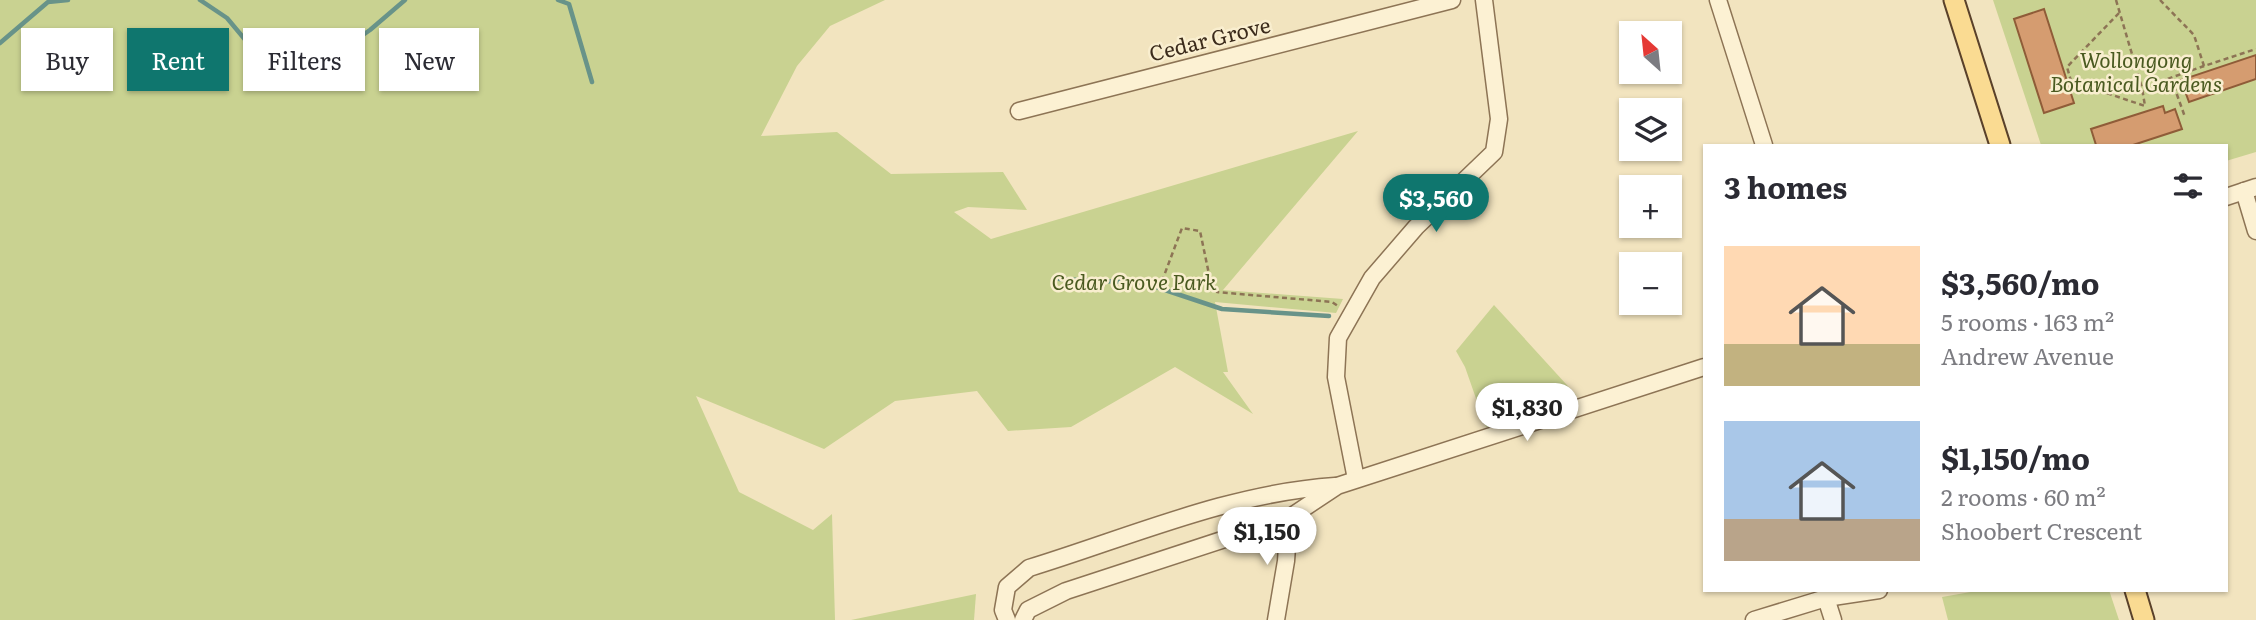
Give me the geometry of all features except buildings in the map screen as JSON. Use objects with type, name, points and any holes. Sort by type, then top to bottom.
[{"type":"main road","points":[[1954,0],[2000,144]]},
{"type":"main road","points":[[2136,592],[2144,620]]},
{"type":"street","name":"Cedar Grove","points":[[1019,111],[1452,0]]},
{"type":"street","points":[[1356,479],[1336,377],[1338,338],[1372,278],[1416,227],[1493,152],[1499,119],[1484,0]]},
{"type":"street","points":[[1718,0],[1764,144]]},
{"type":"street","points":[[2228,196],[2250,189],[2256,231]]},
{"type":"street","points":[[1023,620],[1028,610],[1066,591],[1289,518],[1337,486],[1703,367]]},
{"type":"street","points":[[1007,620],[1003,610],[1007,587],[1029,568],[1227,503],[1302,488],[1337,486]]},
{"type":"street","points":[[1276,620],[1286,561],[1289,518]]},
{"type":"street","points":[[1754,620],[1826,598],[1866,592]]},
{"type":"street","points":[[1826,598],[1833,620]]},
{"type":"path","points":[[2116,0],[2145,106],[2071,81],[2067,67],[2119,13]]},
{"type":"path","points":[[2160,0],[2194,35],[2204,66]]},
{"type":"path","points":[[2142,88],[2256,49]]},
{"type":"path","points":[[2171,78],[2185,117]]},
{"type":"path","points":[[1159,289],[1182,228],[1200,231],[1210,279],[1216,292],[1332,302],[1352,316]]},
{"type":"green space","name":"Cedar Grove Park","points":[[0,0],[885,0],[830,26],[797,66],[761,136],[837,132],[891,174],[1003,172],[1027,210],[968,207],[954,212],[991,239],[1358,131],[1223,290],[1343,299],[1336,313],[1215,302],[1228,372],[1223,372],[1253,414],[1175,367],[1071,427],[1008,431],[977,391],[895,401],[824,449],[696,396],[739,492],[813,530],[832,514],[835,620],[0,620]]},
{"type":"green space","name":"Wollongong Botanical Gardens","points":[[1993,0],[2256,0],[2256,152],[2228,160],[2228,144],[2041,144]]},
{"type":"green space","points":[[1494,305],[1576,395],[1486,427],[1465,367],[1456,351]]},
{"type":"green space","points":[[1971,592],[2110,592],[2119,620],[1948,620],[1942,597]]},
{"type":"green space","points":[[976,594],[974,620],[851,620]]},
{"type":"waterway","points":[[0,43],[48,2],[68,0]]},
{"type":"waterway","points":[[200,0],[227,18],[267,66],[327,60],[370,30],[405,0]]},
{"type":"waterway","points":[[558,0],[569,4],[592,82]]},
{"type":"waterway","points":[[1059,279],[1144,283],[1222,309],[1329,316]]}]
